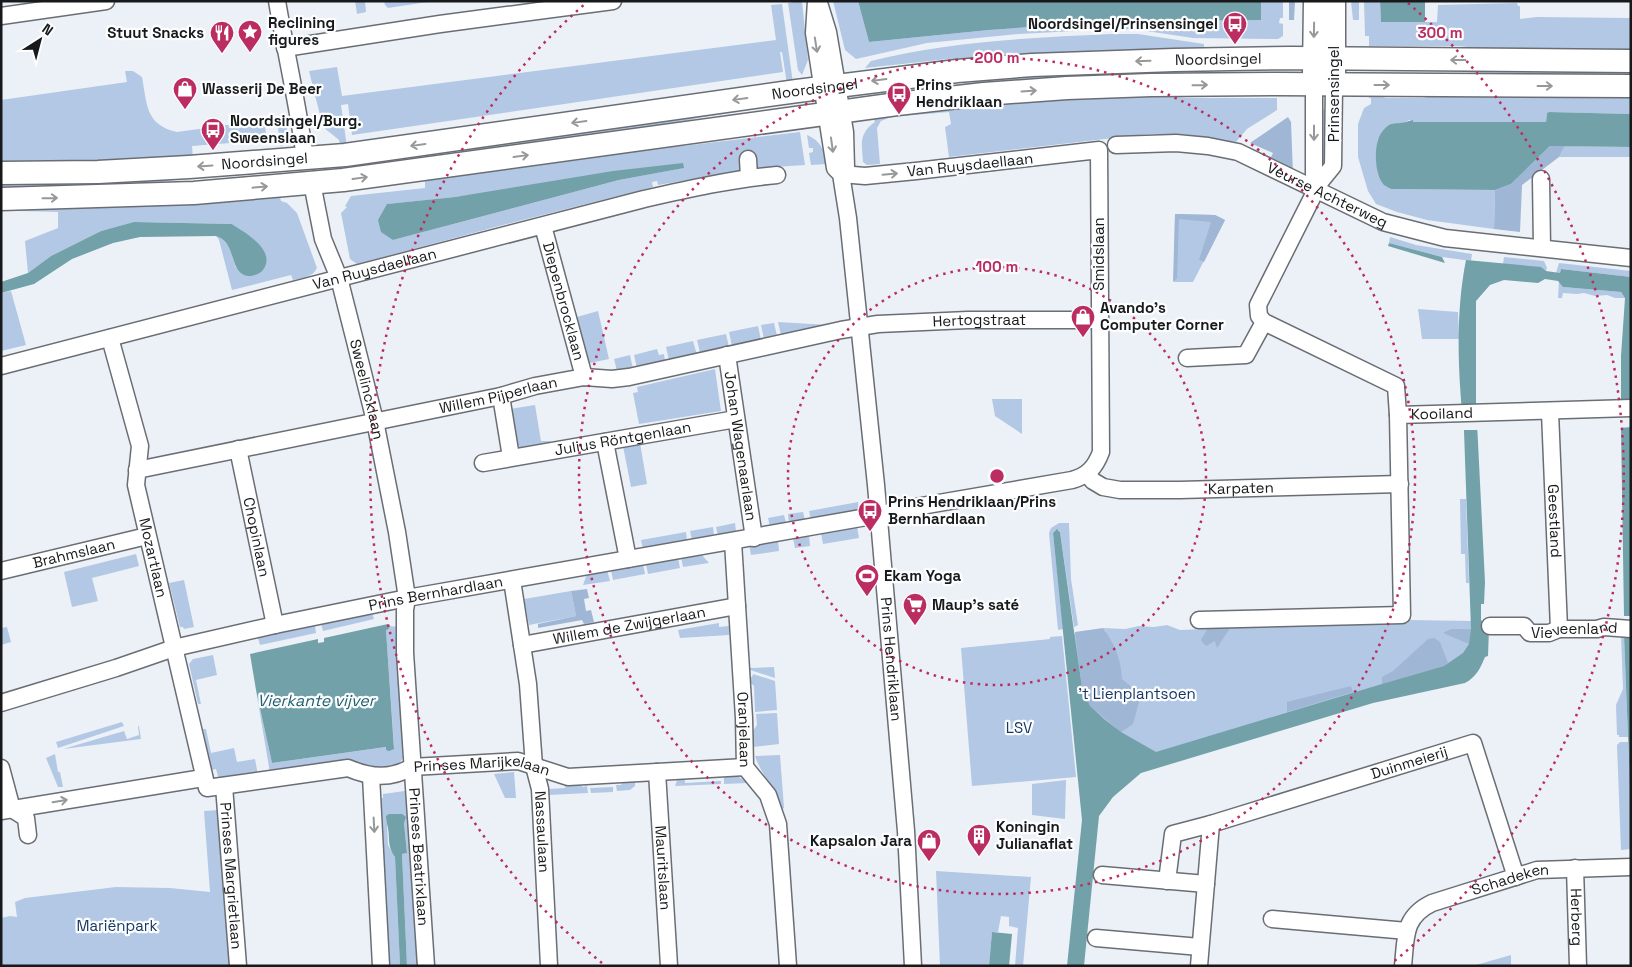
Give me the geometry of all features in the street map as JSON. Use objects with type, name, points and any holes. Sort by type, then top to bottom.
[{"type":"main road","name":"Prinsensingel","points":[[1315,1],[1324,59],[1324,85]]},
{"type":"main road","name":"Prinsensingel","points":[[1324,59],[1334,1]]},
{"type":"main road","name":"Noordsingel","points":[[1,173],[98,172],[345,155],[830,87],[957,71],[1032,65],[1174,60],[1631,61]]},
{"type":"main road","name":"Noordsingel","points":[[1,199],[194,193],[353,179],[834,113],[984,94],[1067,88],[1151,85],[1631,86]]},
{"type":"main road","points":[[305,158],[312,183]]},
{"type":"street","points":[[1,16],[106,1]]},
{"type":"street","points":[[277,1],[298,108],[305,158]]},
{"type":"street","points":[[285,48],[439,24],[612,1]]},
{"type":"street","name":"Prins Hendriklaan","points":[[817,1],[814,33],[830,87],[834,113],[845,132],[846,168],[841,174],[848,218],[860,327],[878,515],[906,831],[913,966]]},
{"type":"street","name":"Prinsensingel","points":[[1318,186],[1333,166],[1324,85]]},
{"type":"street","name":"Veurse Achterweg","points":[[1116,145],[1176,143],[1216,147],[1238,152],[1318,186],[1383,222],[1445,238],[1631,258]]},
{"type":"street","name":"Van Ruysdaellaan","points":[[841,174],[864,176],[1098,150]]},
{"type":"street","name":"Smidslaan","points":[[1087,474],[1094,467],[1100,452],[1098,150]]},
{"type":"street","points":[[748,159],[749,177]]},
{"type":"street","name":"Van Ruysdaellaan","points":[[1,366],[688,188],[749,177],[777,176]]},
{"type":"street","points":[[1541,180],[1542,248]]},
{"type":"street","name":"Sweelincklaan","points":[[312,183],[323,239],[339,278],[375,421],[399,538],[407,598]]},
{"type":"street","points":[[1187,358],[1246,355],[1264,322],[1259,316],[1258,305],[1318,186]]},
{"type":"street","name":"Diepenbrocklaan","points":[[543,226],[584,377]]},
{"type":"street","name":"Hertogstraat","points":[[860,327],[878,324],[968,320],[1099,320]]},
{"type":"street","name":"Kooiland","points":[[1264,322],[1396,386],[1398,415],[1550,412],[1631,408]]},
{"type":"street","name":"Willem Pijperlaan","points":[[138,470],[501,396],[535,386],[584,377],[612,379],[629,377],[860,327]]},
{"type":"street","name":"Mozartlaan","points":[[110,338],[140,446],[136,485],[203,778]]},
{"type":"street","name":"Johan Wagenaarlaan","points":[[727,355],[754,538]]},
{"type":"street","points":[[501,396],[511,457]]},
{"type":"street","name":"Geestland","points":[[1550,412],[1559,630]]},
{"type":"street","points":[[1198,620],[1402,615],[1398,415]]},
{"type":"street","name":"Julius Röntgenlaan","points":[[483,463],[736,419]]},
{"type":"street","points":[[605,442],[628,559]]},
{"type":"street","name":"Chopinlaan","points":[[238,449],[275,625]]},
{"type":"street","name":"Karpaten","points":[[1087,474],[1093,481],[1103,486],[1120,490],[1400,484]]},
{"type":"street","name":"Prins Bernhardlaan","points":[[1,703],[174,648],[275,625],[407,598],[733,542],[898,510],[1072,480],[1087,474]]},
{"type":"street","name":"Brahmslaan","points":[[1,571],[147,536]]},
{"type":"street","name":"Oranjelaan","points":[[733,542],[744,718],[745,767],[768,795],[778,824],[788,966]]},
{"type":"street","name":"Nassaulaan","points":[[512,580],[528,684],[534,766],[540,789],[549,966]]},
{"type":"street","name":"Prinses Beatrixlaan","points":[[407,598],[405,610],[405,653],[412,767],[416,790],[426,966]]},
{"type":"street","name":"Willem de Zwijgerlaan","points":[[522,645],[737,606]]},
{"type":"street","name":"Vieveenland","points":[[1490,626],[1524,626],[1530,633],[1616,627],[1631,629]]},
{"type":"street","name":"Duinmeierij","points":[[1167,881],[1172,834],[1211,824],[1473,742],[1516,877]]},
{"type":"street","name":"Prinses Marijkelaan","points":[[224,786],[348,768],[371,776],[388,776],[400,774],[412,767],[518,761],[568,777],[745,767]]},
{"type":"street","points":[[1,768],[6,810]]},
{"type":"street","name":"Mauritslaan","points":[[657,772],[669,966]]},
{"type":"street","points":[[371,776],[382,966]]},
{"type":"street","points":[[6,810],[203,778],[207,788],[224,786]]},
{"type":"street","name":"Prinses Margrietlaan","points":[[224,786],[238,966]]},
{"type":"street","points":[[6,810],[26,818],[28,835]]},
{"type":"street","points":[[1199,966],[1211,824]]},
{"type":"street","name":"Schadeken","points":[[1403,966],[1409,923],[1421,908],[1432,903],[1537,870],[1631,867]]},
{"type":"street","name":"Herberg","points":[[1575,868],[1578,966]]},
{"type":"street","points":[[1102,875],[1206,884]]},
{"type":"street","points":[[1272,919],[1407,931]]},
{"type":"street","points":[[1096,938],[1200,947]]},
{"type":"green space","points":[[355,1],[365,1],[366,12],[357,14]]},
{"type":"green space","points":[[384,1],[434,1],[388,8]]},
{"type":"green space","points":[[802,1],[808,60],[802,75],[798,70],[788,3]]},
{"type":"green space","points":[[833,1],[858,1],[869,42],[989,30],[1104,22],[1261,20],[1261,1],[1283,1],[1283,18],[1280,18],[1279,23],[1283,24],[1283,36],[1278,39],[1193,38],[1133,29],[1019,34],[927,43],[856,59],[845,50]]},
{"type":"green space","points":[[1289,1],[1295,1],[1294,20],[1289,20]]},
{"type":"green space","points":[[1351,1],[1359,1],[1359,20],[1353,20]]},
{"type":"green space","points":[[1364,1],[1380,1],[1381,22],[1437,22],[1438,5],[1517,3],[1520,6],[1520,19],[1537,17],[1630,18],[1631,54],[1512,53],[1460,46],[1369,46],[1369,36],[1365,36]]},
{"type":"green space","points":[[782,4],[793,83],[787,84],[782,52],[780,52],[783,72],[352,135],[348,104],[341,105],[347,147],[341,147],[339,140],[323,127],[309,71],[337,67],[342,96],[776,40],[771,5]]},
{"type":"green space","points":[[1138,34],[1204,44],[1204,51],[948,59],[865,68],[871,61],[930,49],[990,41]]},
{"type":"green space","points":[[1279,66],[1278,70],[1190,71],[1133,79],[871,100],[870,96],[1049,72]]},
{"type":"green space","points":[[1511,69],[1631,69],[1631,79],[1369,78],[1369,73],[1455,74]]},
{"type":"green space","points":[[125,71],[133,71],[142,77],[149,112],[159,124],[167,129],[177,132],[264,120],[267,140],[192,146],[193,159],[1,165],[1,100],[127,82]]},
{"type":"green space","points":[[1369,92],[1386,98],[1424,98],[1436,93],[1631,93],[1631,114],[1549,112],[1547,113],[1546,122],[1413,122],[1413,120],[1409,120],[1378,139],[1376,162],[1385,186],[1391,189],[1495,190],[1494,229],[1427,220],[1376,204],[1368,191],[1358,157],[1358,124],[1364,108],[1371,104]]},
{"type":"green space","points":[[1146,94],[1186,98],[1277,98],[1277,110],[1247,129],[1236,142],[1182,134],[1148,134],[949,157],[945,127],[951,124],[949,112],[891,117],[881,121],[877,128],[880,164],[867,165],[863,162],[863,135],[875,122],[873,118],[949,106]]},
{"type":"green space","points":[[795,99],[795,103],[698,118],[641,132],[344,172],[344,168],[433,158],[501,142]]},
{"type":"green space","points":[[1318,109],[1325,110],[1324,167],[1322,174]]},
{"type":"green space","points":[[286,117],[287,137],[281,147],[276,118]]},
{"type":"green space","points":[[1288,117],[1291,122],[1293,174],[1268,163],[1273,153],[1250,143]]},
{"type":"green space","points":[[800,132],[805,165],[756,168],[742,165],[739,171],[658,185],[657,181],[652,182],[653,187],[357,264],[350,259],[341,213],[347,207],[345,206],[351,196],[425,188],[425,178],[650,147],[683,146]],"holes":[[[683,168],[619,180],[393,240],[388,204]]]},
{"type":"green space","points":[[807,135],[812,137],[821,146],[827,164],[811,165],[809,153],[813,152],[813,148],[809,148]]},
{"type":"green space","points":[[1550,146],[1565,146],[1559,157],[1522,185],[1520,232],[1494,229],[1495,190],[1511,184]]},
{"type":"green space","points":[[1565,146],[1631,147],[1631,157],[1559,157]]},
{"type":"green space","points":[[276,168],[276,172],[174,180],[131,187],[1,190],[1,181]]},
{"type":"green space","points":[[279,193],[281,201],[287,203],[297,213],[317,268],[307,277],[293,280],[291,275],[232,290],[219,240],[216,236],[224,241],[232,253],[236,268],[259,246],[244,232],[232,224],[135,222],[101,231],[51,256],[28,273],[25,241],[58,228],[58,212],[19,211],[18,206]]},
{"type":"green space","points":[[1175,214],[1215,215],[1225,220],[1193,282],[1174,282]]},
{"type":"green space","points":[[1175,214],[1215,215],[1225,220],[1204,262],[1199,260],[1211,222],[1179,219],[1177,278],[1173,282]]},
{"type":"green space","points":[[1390,237],[1416,245],[1472,254],[1471,261],[1442,257],[1389,243]]},
{"type":"green space","points":[[1504,257],[1544,261],[1547,268],[1546,271],[1503,264]]},
{"type":"green space","points":[[1559,263],[1631,271],[1631,277],[1561,269],[1560,273],[1556,273]]},
{"type":"green space","points":[[1559,281],[1563,287],[1621,292],[1625,298],[1615,298],[1607,295],[1595,296],[1584,293],[1563,293],[1562,298],[1558,298]]},
{"type":"green space","points":[[11,291],[26,345],[1,351],[1,293]]},
{"type":"green space","points":[[1418,309],[1458,312],[1459,339],[1422,339]]},
{"type":"green space","points":[[598,311],[609,359],[590,363],[577,317]]},
{"type":"green space","points":[[778,322],[829,325],[781,335]]},
{"type":"green space","points":[[774,323],[777,336],[764,339],[761,325]]},
{"type":"green space","points":[[758,326],[761,340],[732,346],[729,332]]},
{"type":"green space","points":[[726,334],[729,347],[700,353],[697,340]]},
{"type":"green space","points":[[693,341],[697,355],[669,360],[666,347]]},
{"type":"green space","points":[[657,349],[659,355],[664,354],[665,361],[637,368],[634,355]]},
{"type":"green space","points":[[630,355],[633,369],[617,371],[614,359]]},
{"type":"green space","points":[[715,369],[721,411],[639,424],[633,393],[638,392],[637,387]]},
{"type":"green space","points":[[992,399],[1022,399],[1022,434],[995,416]]},
{"type":"green space","points":[[535,405],[541,441],[550,441],[551,445],[527,450],[518,445],[515,440],[510,409]]},
{"type":"green space","points":[[640,443],[647,484],[631,487],[623,446]]},
{"type":"green space","points":[[1460,499],[1466,499],[1469,583],[1466,583],[1465,554],[1461,554]]},
{"type":"green space","points":[[858,502],[859,511],[811,520],[809,511]]},
{"type":"green space","points":[[803,512],[805,520],[789,524],[788,514]]},
{"type":"green space","points":[[784,515],[786,523],[770,527],[768,518]]},
{"type":"green space","points":[[735,523],[736,532],[718,536],[716,527]]},
{"type":"green space","points":[[1059,523],[1069,523],[1071,579],[1078,625],[1074,627],[1059,530],[1053,533],[1063,629],[1058,630],[1049,533],[1051,528]]},
{"type":"green space","points":[[857,526],[859,538],[823,544],[821,533]]},
{"type":"green space","points":[[713,527],[714,536],[692,540],[690,531]]},
{"type":"green space","points":[[686,532],[687,541],[643,549],[641,540]]},
{"type":"green space","points":[[809,535],[810,546],[795,548],[793,538]]},
{"type":"green space","points":[[778,540],[779,551],[751,555],[749,545]]},
{"type":"green space","points":[[136,554],[139,566],[92,578],[98,601],[72,607],[64,572]]},
{"type":"green space","points":[[701,554],[709,563],[683,567],[681,557]]},
{"type":"green space","points":[[678,558],[680,568],[648,574],[646,564]]},
{"type":"green space","points":[[643,564],[645,574],[613,580],[611,570]]},
{"type":"green space","points":[[607,570],[610,581],[583,585],[587,574]]},
{"type":"green space","points":[[184,580],[194,627],[184,629],[180,627],[169,583]]},
{"type":"green space","points":[[587,589],[589,598],[584,599],[586,611],[591,610],[594,622],[584,624],[582,620],[538,628],[538,624],[576,616],[571,591]]},
{"type":"green space","points":[[571,591],[576,616],[529,625],[524,599]]},
{"type":"green space","points":[[372,613],[374,619],[323,631],[321,624]]},
{"type":"green space","name":"'t Lienplantsoen","points":[[1409,620],[1473,621],[1472,645],[1448,672],[1137,758],[1080,759],[1069,634],[1106,632],[1103,628],[1125,629],[1139,626],[1154,627],[1167,625],[1180,630],[1230,628],[1232,625]]},
{"type":"green space","points":[[719,623],[719,627],[729,626],[729,635],[680,638],[678,630]]},
{"type":"green space","points":[[1232,625],[1217,648],[1215,641],[1206,646],[1201,640],[1208,628]]},
{"type":"green space","points":[[315,626],[316,633],[260,645],[258,638]]},
{"type":"green space","points":[[389,626],[398,627],[405,754],[401,762],[396,767],[390,769],[378,769],[357,763],[270,773],[256,690],[272,763],[394,746],[386,630],[389,629]]},
{"type":"green space","points":[[7,627],[11,642],[1,645],[1,628]]},
{"type":"green space","points":[[1103,628],[1117,652],[1122,679],[1141,695],[1133,724],[1121,732],[1090,706],[1082,688],[1075,632]]},
{"type":"green space","points":[[1451,629],[1471,629],[1469,644],[1443,633]]},
{"type":"green space","points":[[1621,635],[1624,635],[1628,737],[1619,737],[1617,735],[1616,705],[1623,689]]},
{"type":"green space","name":"LSV","points":[[1062,636],[1076,777],[972,786],[961,648],[1050,639],[1050,637]]},
{"type":"green space","points":[[1434,638],[1440,642],[1448,663],[1444,666],[1382,684],[1382,677],[1393,671],[1428,639]]},
{"type":"green space","points":[[213,655],[217,675],[196,680],[201,704],[198,704],[189,664],[193,659]]},
{"type":"green space","points":[[774,667],[775,678],[750,670],[750,668]]},
{"type":"green space","points":[[753,674],[775,681],[777,710],[755,712],[754,686],[747,676],[752,677]]},
{"type":"green space","points":[[1351,686],[1353,692],[1287,712],[1287,702]]},
{"type":"green space","points":[[777,713],[779,744],[753,747],[752,732],[757,725],[756,714]]},
{"type":"green space","points":[[122,722],[124,726],[58,748],[56,742]]},
{"type":"green space","points":[[138,726],[141,739],[63,749],[124,731],[127,739],[139,735]]},
{"type":"green space","points":[[203,729],[206,729],[211,753],[234,748],[237,762],[255,759],[258,775],[219,780],[216,769],[211,770]]},
{"type":"green space","points":[[1620,742],[1628,742],[1631,797],[1631,849],[1621,850],[1617,745]]},
{"type":"green space","points":[[55,754],[63,787],[58,787],[46,758]]},
{"type":"green space","points":[[780,755],[784,808],[782,809],[777,795],[761,770],[755,756]]},
{"type":"green space","points":[[514,772],[516,798],[505,798],[494,774]]},
{"type":"green space","points":[[724,774],[739,777],[748,783],[724,784]]},
{"type":"green space","points":[[685,776],[685,783],[721,781],[721,784],[675,786],[678,777]]},
{"type":"green space","points":[[625,780],[635,780],[635,786],[630,790],[617,791],[616,785],[621,785]]},
{"type":"green space","points":[[1066,780],[1065,819],[1032,815],[1032,784]]},
{"type":"green space","points":[[565,783],[577,783],[583,787],[587,786],[588,793],[549,795],[548,789],[565,788]]},
{"type":"green space","points":[[613,787],[613,792],[591,793],[590,788]]},
{"type":"green space","points":[[412,790],[422,966],[407,966],[402,854],[407,853],[405,817],[387,824],[388,845],[395,857],[400,966],[385,966],[379,798],[383,798],[383,794]]},
{"type":"green space","name":"Mariënpark","points":[[219,810],[232,966],[1,966],[1,918],[17,917],[15,902],[25,898],[116,887],[170,888],[210,892],[204,811]]},
{"type":"green space","points":[[936,871],[1031,877],[1023,966],[1015,966],[1018,928],[1009,926],[1009,917],[1001,916],[998,932],[992,932],[989,966],[940,966]]},
{"type":"green space","points":[[1511,955],[1511,966],[1476,966],[1476,965]]},
{"type":"water","points":[[858,1],[1261,1],[1261,20],[1104,22],[989,30],[869,42]]},
{"type":"water","points":[[1380,1],[1425,1],[1425,22],[1381,22]]},
{"type":"water","points":[[1547,113],[1631,114],[1631,147],[1550,146],[1511,184],[1495,190],[1391,189],[1384,185],[1378,174],[1377,144],[1382,132],[1391,124],[1413,120],[1413,122],[1546,122]]},
{"type":"water","points":[[683,163],[684,168],[619,180],[393,240],[381,232],[378,220],[387,204],[455,197],[613,171]]},
{"type":"water","points":[[134,222],[232,224],[258,243],[266,256],[266,263],[263,270],[258,274],[249,276],[242,274],[238,270],[227,245],[216,236],[140,237],[113,243],[72,259],[34,284],[1,293],[1,282],[28,273],[51,256],[101,231]]},
{"type":"water","points":[[1389,243],[1442,257],[1445,263],[1388,246]]},
{"type":"water","points":[[1466,260],[1541,267],[1546,271],[1560,273],[1561,269],[1631,277],[1631,401],[1621,402],[1621,356],[1625,298],[1621,292],[1563,287],[1558,281],[1545,279],[1538,283],[1504,280],[1490,285],[1476,301],[1476,403],[1485,582],[1484,604],[1481,604],[1481,620],[1489,629],[1488,656],[1485,657],[1475,675],[1465,683],[1373,703],[1141,773],[1113,797],[1099,816],[1084,966],[1067,966],[1082,820],[1053,533],[1057,529],[1060,532],[1082,688],[1090,706],[1121,732],[1156,752],[1444,666],[1463,653],[1469,644],[1471,629],[1459,346],[1460,302]]},
{"type":"water","points":[[1631,427],[1631,616],[1624,616],[1621,428]]},
{"type":"water","name":"Vierkante vijver","points":[[388,624],[389,629],[386,630],[394,749],[389,751],[386,750],[386,747],[272,763],[250,654],[318,639],[318,643],[324,642],[324,638]]},
{"type":"water","points":[[1631,634],[1631,811],[1624,635]]},
{"type":"water","points":[[389,814],[402,814],[406,817],[404,823],[407,853],[402,854],[407,966],[400,966],[395,857],[390,845],[386,817]]},
{"type":"water","points":[[992,932],[1012,934],[1009,966],[989,966]]},
{"type":"pier","points":[[1478,405],[1479,430],[1462,430],[1461,406]]},
{"type":"place","name":"Noordsingel/Prinsensingel","points":[[1235,45]]},
{"type":"place","name":"Reclining figures","points":[[250,53]]},
{"type":"place","name":"Stuut Snacks","points":[[222,54]]},
{"type":"place","name":"Wasserij De Beer","points":[[185,110]]},
{"type":"place","name":"Prins Hendriklaan","points":[[899,115]]},
{"type":"place","name":"Noordsingel/Burg. Sweenslaan","points":[[213,151]]},
{"type":"place","name":"Avando's Computer Corner","points":[[1083,338]]},
{"type":"place","name":"Prins Hendriklaan/Prins Bernhardlaan","points":[[870,532]]},
{"type":"place","name":"Ekam Yoga","points":[[867,597]]},
{"type":"place","name":"Maup's saté","points":[[915,626]]},
{"type":"place","name":"Koningin Julianaflat","points":[[979,857]]},
{"type":"place","name":"Kapsalon Jara","points":[[929,862]]}]
